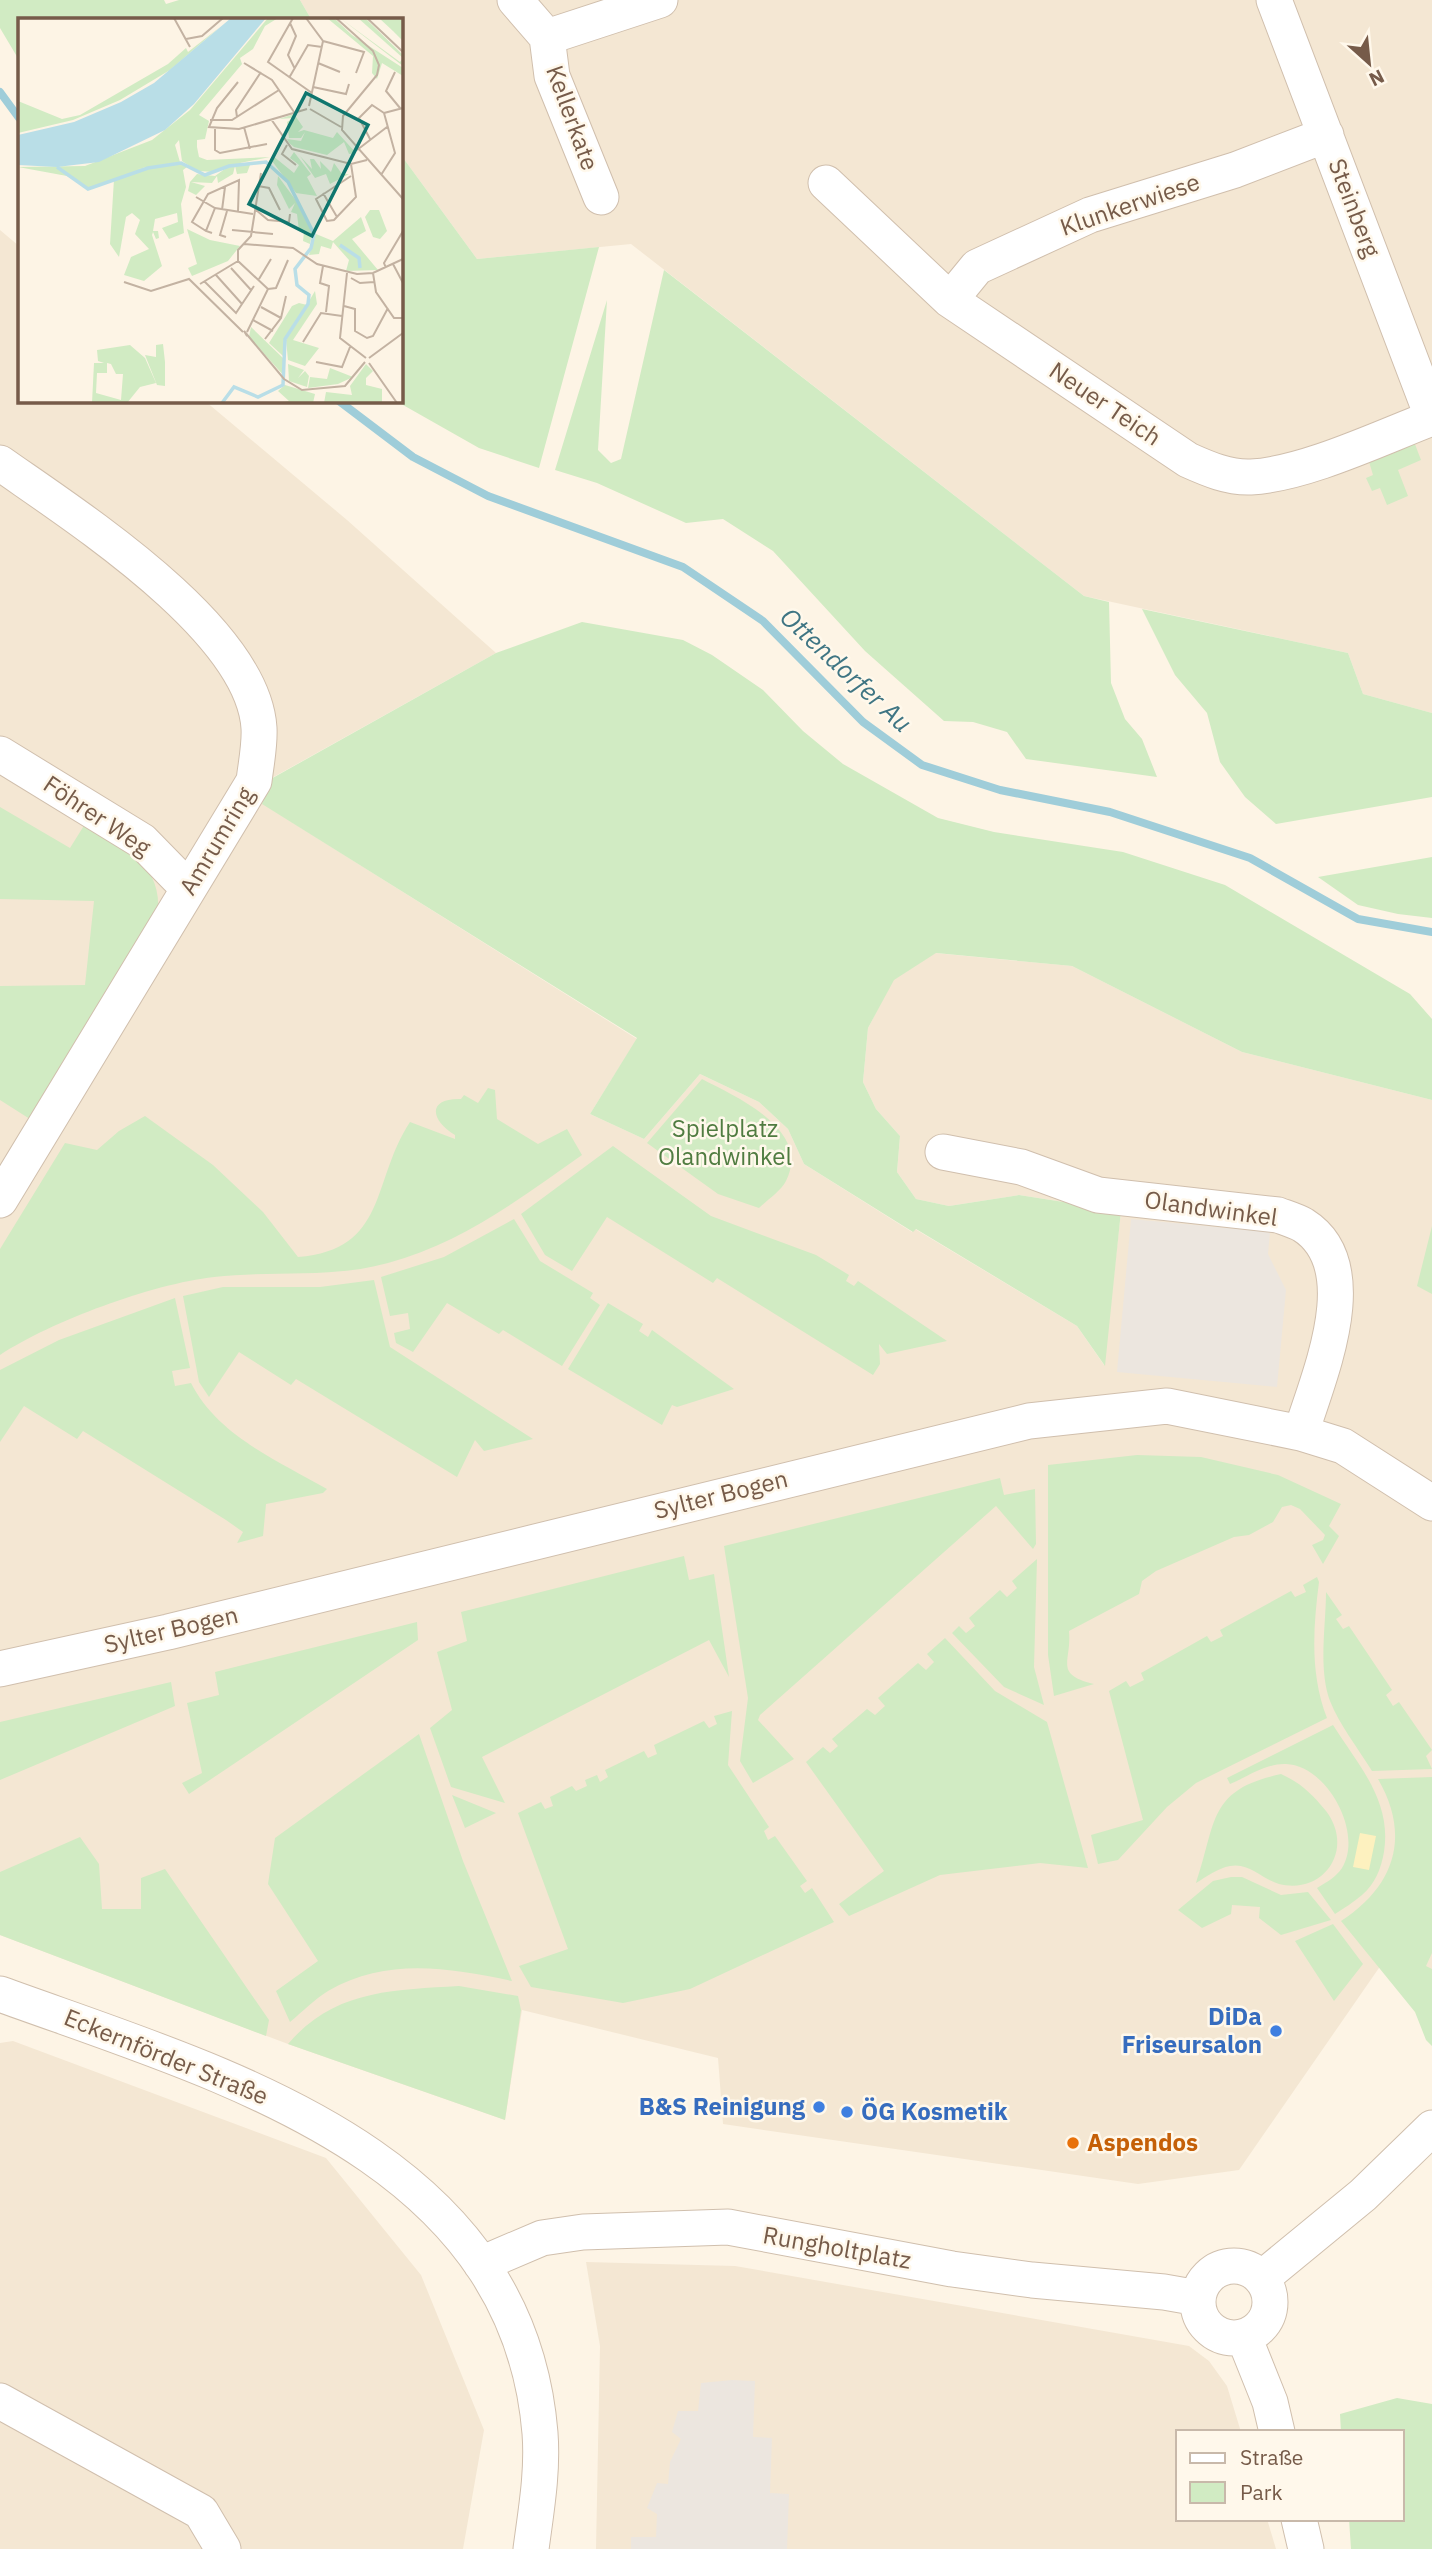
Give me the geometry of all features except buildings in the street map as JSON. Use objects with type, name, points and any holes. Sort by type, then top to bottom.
[{"type":"street","name":"Kellerkate","points":[[515,0],[547,37],[552,76],[601,197]]},
{"type":"street","name":"Kellerkate","points":[[547,37],[660,0]]},
{"type":"street","name":"Steinberg","points":[[1274,0],[1432,417]]},
{"type":"street","name":"Klunkerwiese","points":[[950,300],[977,267],[1090,215],[1235,170],[1326,135]]},
{"type":"street","name":"Neuer Teich","points":[[826,183],[950,300],[1188,460],[1217,473],[1249,477],[1288,471],[1432,417]]},
{"type":"street","name":"Amrumring","points":[[0,463],[128,555],[206,624],[243,676],[259,726],[254,781],[228,827],[187,887],[141,970],[0,1200]]},
{"type":"street","name":"Föhrer Weg","points":[[0,754],[142,841],[187,887]]},
{"type":"street","name":"Olandwinkel","points":[[943,1152],[1021,1167],[1098,1195],[1278,1215],[1303,1226],[1328,1252],[1338,1297],[1324,1358],[1301,1433]]},
{"type":"street","name":"Sylter Bogen","points":[[0,1669],[169,1632],[1029,1421],[1167,1406],[1301,1433],[1343,1446],[1432,1503]]},
{"type":"street","name":"Eckernförder Straße","points":[[0,1994],[247,2085],[323,2125],[395,2173],[442,2214],[481,2263],[508,2310],[534,2388],[540,2434],[540,2474],[531,2549]]},
{"type":"street","points":[[1262,2278],[1363,2195],[1432,2128]]},
{"type":"street","name":"Rungholtplatz","points":[[481,2263],[542,2238],[583,2232],[728,2227],[952,2269],[1198,2298]]},
{"type":"street","points":[[1234,2265],[1248,2268],[1262,2278],[1269,2292],[1270,2305],[1266,2318],[1257,2330],[1244,2337],[1227,2337],[1209,2330],[1200,2316],[1198,2298],[1203,2282],[1217,2269],[1234,2265]]},
{"type":"street","points":[[1244,2337],[1270,2402],[1277,2430]]},
{"type":"street","points":[[0,2401],[201,2512],[223,2549]]},
{"type":"street","points":[[1299,2521],[1306,2549]]},
{"type":"shaded area","points":[[300,0],[1432,0],[1432,713],[1363,694],[1348,653],[1084,596],[631,244],[477,259],[402,156],[402,18],[310,18]]},
{"type":"shaded area","points":[[0,230],[18,245],[18,402],[206,402],[347,520],[496,653],[270,779],[263,804],[637,1039],[590,1114],[644,1139],[700,1074],[759,1102],[788,1129],[804,1164],[912,1232],[915,1229],[1077,1326],[1104,1365],[1121,1211],[1019,1195],[949,1206],[916,1199],[897,1172],[900,1136],[876,1109],[863,1082],[868,1028],[893,980],[935,953],[1072,966],[1242,1052],[1432,1100],[1432,1994],[1381,1965],[1239,2170],[1138,2184],[723,2124],[718,2058],[522,2010],[505,2120],[288,2044],[0,1935]]},
{"type":"shaded area","points":[[1131,1219],[1270,1232],[1268,1254],[1286,1290],[1277,1387],[1117,1372]]},
{"type":"shaded area","points":[[13,2041],[326,2158],[421,2275],[484,2430],[463,2549],[0,2549],[0,2043]]},
{"type":"shaded area","points":[[586,2262],[735,2266],[1189,2346],[1209,2361],[1227,2386],[1240,2430],[1176,2430],[1176,2521],[1268,2521],[1276,2549],[596,2549],[600,2346]]},
{"type":"shaded area","points":[[755,2381],[753,2437],[772,2438],[770,2493],[789,2494],[787,2549],[631,2549],[631,2537],[656,2537],[657,2514],[647,2508],[657,2483],[668,2484],[670,2462],[681,2439],[672,2432],[678,2411],[698,2411],[701,2383]]},
{"type":"green space","points":[[0,0],[164,0],[166,4],[179,0],[300,0],[310,18],[18,18],[18,58],[0,28]]},
{"type":"green space","points":[[402,156],[477,259],[599,247],[539,468],[479,448],[398,402],[402,402]]},
{"type":"green space","points":[[664,270],[1084,596],[1109,602],[1111,683],[1125,719],[1142,739],[1157,777],[1026,759],[1007,732],[973,722],[944,721],[865,651],[773,551],[723,519],[686,523],[597,483],[555,470],[607,300],[598,450],[611,463],[621,459]]},
{"type":"green space","points":[[1413,439],[1421,460],[1398,470],[1408,496],[1387,505],[1380,488],[1372,491],[1366,478],[1373,475],[1367,455]]},
{"type":"green space","points":[[1142,609],[1348,653],[1363,694],[1432,713],[1432,797],[1276,824],[1245,797],[1220,762],[1207,713],[1175,675]]},
{"type":"green space","points":[[582,622],[683,640],[712,655],[763,690],[803,731],[843,764],[938,818],[994,832],[1123,852],[1225,885],[1410,994],[1432,1019],[1432,1100],[1242,1052],[1072,966],[936,953],[894,980],[868,1028],[863,1082],[876,1109],[900,1136],[897,1172],[916,1199],[949,1206],[1019,1195],[1121,1211],[1105,1366],[1077,1326],[916,1229],[913,1232],[804,1164],[788,1129],[759,1102],[700,1074],[644,1139],[590,1114],[637,1038],[262,804],[269,780],[496,653]]},
{"type":"green space","points":[[0,807],[70,848],[85,824],[137,858],[153,880],[157,895],[158,912],[33,1121],[0,1100],[0,986],[85,985],[94,901],[0,899]]},
{"type":"green space","points":[[1432,857],[1432,918],[1358,905],[1318,877]]},
{"type":"green space","name":"Spielplatz Olandwinkel","points":[[702,1079],[767,1117],[789,1146],[791,1162],[786,1181],[759,1208],[718,1194],[647,1143]]},
{"type":"green space","points":[[488,1088],[495,1090],[497,1119],[538,1144],[567,1129],[582,1155],[490,1218],[441,1244],[415,1254],[388,1263],[345,1271],[236,1275],[162,1287],[74,1317],[0,1355],[0,1249],[65,1143],[97,1150],[119,1131],[145,1116],[213,1165],[263,1212],[298,1257],[327,1252],[348,1241],[363,1227],[410,1122],[455,1139],[455,1135],[437,1117],[438,1106],[442,1102],[461,1099],[464,1095],[478,1103]]},
{"type":"green space","points":[[613,1146],[711,1216],[816,1255],[849,1275],[846,1281],[854,1286],[858,1281],[947,1341],[887,1354],[879,1344],[880,1364],[873,1375],[717,1278],[713,1283],[607,1217],[572,1271],[545,1255],[521,1214]]},
{"type":"green space","points":[[514,1219],[540,1261],[593,1293],[590,1298],[600,1305],[562,1366],[503,1330],[499,1334],[447,1303],[413,1352],[396,1343],[394,1333],[410,1329],[408,1313],[390,1316],[381,1277],[444,1257]]},
{"type":"green space","points":[[1432,1226],[1432,1294],[1417,1286]]},
{"type":"green space","points":[[374,1280],[390,1347],[533,1439],[484,1451],[475,1440],[457,1477],[296,1379],[291,1385],[239,1352],[209,1397],[199,1382],[183,1296],[223,1287],[320,1287]]},
{"type":"green space","points":[[175,1298],[190,1368],[172,1371],[175,1386],[191,1383],[203,1402],[233,1432],[269,1457],[327,1489],[323,1493],[266,1504],[263,1536],[237,1543],[243,1532],[226,1520],[83,1431],[77,1439],[24,1406],[0,1442],[0,1370],[59,1340]]},
{"type":"green space","points":[[608,1303],[643,1324],[639,1331],[648,1337],[652,1330],[734,1389],[677,1407],[672,1405],[662,1425],[568,1369]]},
{"type":"green space","points":[[1137,1455],[1201,1457],[1278,1475],[1341,1504],[1329,1526],[1339,1536],[1323,1564],[1312,1545],[1323,1540],[1325,1535],[1300,1509],[1291,1505],[1282,1507],[1273,1522],[1249,1535],[1234,1537],[1156,1571],[1142,1581],[1139,1594],[1069,1631],[1069,1671],[1073,1676],[1094,1684],[1054,1696],[1048,1655],[1048,1465]]},
{"type":"green space","points":[[1000,1478],[1004,1495],[1035,1489],[1036,1544],[1033,1549],[996,1506],[760,1715],[758,1720],[794,1759],[753,1783],[740,1761],[748,1698],[724,1546]]},
{"type":"green space","points":[[684,1556],[689,1580],[714,1574],[729,1677],[709,1640],[482,1757],[505,1803],[451,1787],[430,1728],[452,1710],[437,1652],[467,1641],[461,1612]]},
{"type":"green space","points":[[1037,1559],[1034,1667],[1044,1705],[1004,1687],[952,1633],[959,1626],[966,1633],[975,1626],[969,1618],[1000,1590],[1007,1597],[1017,1588],[1012,1581]]},
{"type":"green space","points":[[1317,1577],[1319,1582],[1314,1634],[1315,1668],[1327,1718],[1196,1783],[1167,1807],[1118,1860],[1098,1864],[1091,1835],[1143,1820],[1109,1691],[1126,1681],[1130,1687],[1144,1680],[1141,1673],[1207,1636],[1211,1642],[1223,1636],[1220,1630],[1291,1591],[1295,1597],[1306,1592],[1303,1585]]},
{"type":"green space","points":[[1326,1592],[1342,1615],[1336,1619],[1343,1629],[1349,1626],[1392,1690],[1386,1695],[1393,1706],[1399,1702],[1432,1750],[1426,1756],[1432,1769],[1372,1771],[1344,1728],[1330,1701],[1324,1675]]},
{"type":"green space","points":[[417,1622],[418,1640],[189,1794],[182,1783],[202,1773],[187,1703],[219,1695],[215,1672]]},
{"type":"green space","points":[[945,1638],[995,1691],[1047,1722],[1088,1868],[1040,1863],[940,1875],[849,1916],[839,1904],[884,1871],[806,1762],[823,1747],[830,1753],[838,1746],[832,1739],[867,1709],[875,1715],[885,1706],[878,1698],[918,1663],[926,1670],[934,1662],[927,1654]]},
{"type":"green space","points":[[171,1682],[175,1706],[0,1780],[0,1722]]},
{"type":"green space","points":[[732,1711],[728,1765],[769,1827],[764,1831],[768,1840],[775,1836],[807,1881],[800,1886],[805,1893],[812,1888],[834,1922],[690,1989],[623,2003],[531,1987],[519,1966],[568,1949],[518,1813],[541,1802],[545,1809],[553,1806],[550,1797],[572,1786],[576,1791],[587,1786],[585,1780],[597,1775],[600,1782],[608,1777],[605,1770],[644,1751],[648,1758],[657,1754],[654,1745],[704,1721],[709,1728],[717,1724],[714,1716]]},
{"type":"green space","points":[[1333,1725],[1371,1785],[1383,1816],[1385,1834],[1383,1858],[1374,1881],[1367,1891],[1335,1914],[1317,1888],[1342,1868],[1348,1853],[1348,1837],[1337,1803],[1327,1788],[1301,1767],[1286,1764],[1264,1768],[1230,1784],[1227,1778]]},
{"type":"green space","points":[[419,1734],[463,1861],[512,1981],[441,1969],[396,1969],[373,1973],[328,1991],[290,2022],[276,1991],[318,1961],[268,1884],[275,1838]]},
{"type":"green space","points":[[1281,1774],[1311,1794],[1334,1825],[1336,1854],[1330,1866],[1321,1876],[1309,1883],[1295,1886],[1273,1882],[1237,1865],[1221,1869],[1196,1883],[1213,1826],[1227,1799],[1239,1789]]},
{"type":"green space","points":[[1432,1777],[1432,1953],[1426,1966],[1432,1969],[1432,2046],[1426,2040],[1415,2012],[1341,1921],[1374,1892],[1385,1876],[1392,1858],[1394,1820],[1378,1779]]},
{"type":"green space","points":[[452,1795],[496,1813],[465,1828]]},
{"type":"green space","points":[[80,1837],[99,1864],[102,1909],[141,1909],[141,1878],[165,1869],[269,2020],[266,2036],[0,1935],[0,1872]]},
{"type":"green space","points":[[1242,1877],[1281,1895],[1308,1892],[1331,1920],[1281,1935],[1259,1918],[1260,1907],[1232,1905],[1231,1914],[1202,1928],[1178,1910],[1213,1881]]},
{"type":"green space","points":[[1333,1924],[1363,1964],[1334,2001],[1295,1941]]},
{"type":"green space","points":[[459,1986],[518,1996],[521,2010],[505,2120],[288,2044],[306,2026],[345,2003],[388,1992]]},
{"type":"green space","points":[[1397,2398],[1432,2404],[1432,2549],[1351,2549],[1349,2521],[1404,2521],[1404,2430],[1341,2430],[1340,2414]]},
{"type":"sand","points":[[1360,1833],[1376,1836],[1369,1870],[1353,1867]]},
{"type":"waterway","name":"Ottendorfer Au","points":[[0,92],[18,117]]},
{"type":"waterway","name":"Ottendorfer Au","points":[[340,402],[413,457],[488,496],[683,567],[763,621],[863,722],[922,765],[1000,790],[1110,812],[1250,858],[1358,919],[1432,932]]},
{"type":"place","name":"DiDa Friseursalon","points":[[1276,2031]]},
{"type":"place","name":"B&S Reinigung","points":[[819,2107]]},
{"type":"place","name":"ÖG Kosmetik","points":[[847,2112]]},
{"type":"place","name":"Aspendos","points":[[1073,2143]]}]
